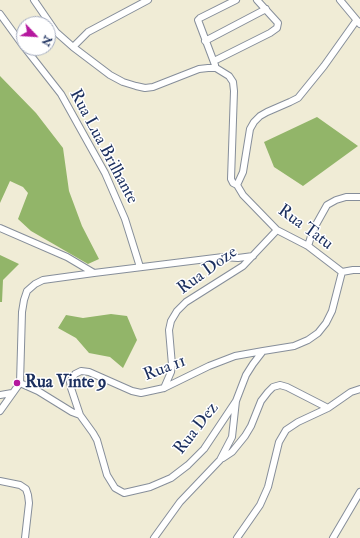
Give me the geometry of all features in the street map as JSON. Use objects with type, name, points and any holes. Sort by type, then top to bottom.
[{"type":"street","points":[[34,0],[56,32],[73,47],[110,75],[123,82],[145,88],[153,87],[199,70],[216,68],[198,20],[236,0]]},
{"type":"street","points":[[73,47],[88,32],[148,0]]},
{"type":"street","points":[[214,61],[275,30],[278,26],[278,23],[257,0]]},
{"type":"street","points":[[237,185],[243,172],[250,129],[254,122],[267,112],[298,98],[358,22],[340,0]]},
{"type":"street","points":[[205,41],[266,9]]},
{"type":"street","name":"Rua Lua Brilhante","points":[[0,14],[16,36]]},
{"type":"street","name":"Rua Lua Brilhante","points":[[31,56],[61,94],[105,174],[125,218],[140,267]]},
{"type":"street","name":"Rua Tatu","points":[[216,68],[229,76],[234,91],[231,179],[243,195],[277,230],[308,246],[342,272]]},
{"type":"street","points":[[308,246],[313,230],[327,205],[346,197],[360,197]]},
{"type":"street","points":[[0,228],[67,257],[94,273]]},
{"type":"street","name":"Rua Doze","points":[[164,388],[172,365],[169,330],[171,321],[177,311],[186,302],[243,266],[277,230]]},
{"type":"street","points":[[0,411],[20,383],[22,312],[24,300],[28,291],[35,284],[43,280],[140,267],[223,257],[238,258],[253,256]]},
{"type":"street","points":[[342,272],[360,270]]},
{"type":"street","name":"Rua 11","points":[[80,415],[70,382],[76,374],[81,371],[89,372],[137,392],[150,392],[164,388],[209,366],[235,356],[294,346],[308,340],[318,334],[332,311],[342,272]]},
{"type":"street","points":[[220,460],[232,437],[236,401],[246,375],[263,351]]},
{"type":"street","name":"Rua Dez","points":[[20,383],[38,391],[72,412],[80,415],[97,440],[107,475],[111,483],[115,488],[124,493],[150,487],[171,478],[188,465],[204,449],[236,401]]},
{"type":"street","points":[[154,538],[180,502],[220,460],[232,452],[245,436],[252,426],[261,401],[273,388],[280,385],[287,387],[328,408]]},
{"type":"street","points":[[237,538],[260,505],[268,487],[279,442],[286,430],[298,422],[328,408],[351,392],[360,389]]},
{"type":"street","points":[[0,395],[12,393]]},
{"type":"street","points":[[0,481],[20,485],[26,489],[29,503],[25,538]]},
{"type":"street","points":[[333,538],[360,492]]},
{"type":"green space","points":[[0,76],[36,113],[63,148],[69,191],[82,226],[99,259],[88,264],[31,231],[18,219],[28,193],[23,187],[10,181],[0,203]]},
{"type":"green space","points":[[317,117],[358,146],[303,186],[274,167],[264,142]]},
{"type":"green space","points":[[0,255],[19,264],[3,280],[2,302],[0,302]]},
{"type":"green space","points":[[111,314],[127,316],[137,340],[123,368],[110,357],[89,353],[76,338],[58,328],[66,315],[83,318]]},
{"type":"place","name":"Rua Vinte 9","points":[[17,383]]}]
